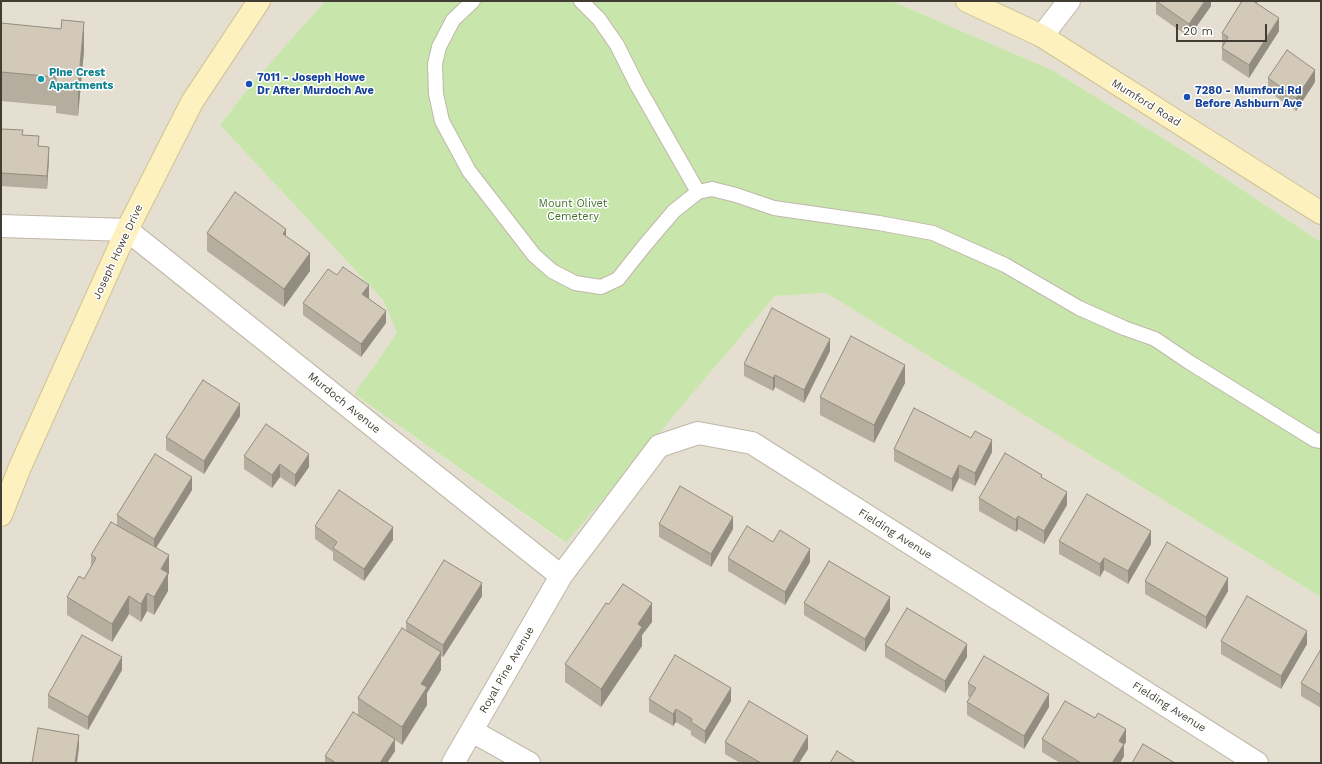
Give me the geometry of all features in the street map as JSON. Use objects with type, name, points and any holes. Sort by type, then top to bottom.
[{"type":"main road","name":"Joseph Howe Drive","points":[[1,515],[20,467],[127,230],[192,102],[259,1]]},
{"type":"main road","name":"Mumford Road","points":[[967,1],[1042,36],[1321,213]]},
{"type":"street","points":[[1042,36],[1069,1]]},
{"type":"street","points":[[1,226],[127,230]]},
{"type":"street","name":"Murdoch Avenue","points":[[127,230],[561,576]]},
{"type":"street","name":"Fielding Avenue","points":[[561,576],[659,446],[698,433],[752,443],[1257,763]]},
{"type":"street","name":"Royal Pine Avenue","points":[[454,763],[561,576]]},
{"type":"street","points":[[472,731],[529,763]]},
{"type":"lane","points":[[473,1],[453,20],[439,47],[435,64],[436,94],[442,121],[468,171],[534,255],[552,271],[575,283],[601,287],[618,279],[674,211],[698,192],[712,189],[736,195],[774,208],[880,223],[933,233],[1006,265],[1079,308],[1124,328],[1155,339],[1315,440],[1321,442]]},
{"type":"lane","points":[[581,1],[599,19],[617,45],[637,85],[698,192]]},
{"type":"shaded area","points":[[1,1],[325,1],[249,87],[220,125],[383,300],[397,333],[354,394],[565,543],[775,296],[826,293],[1321,597],[1321,763],[1,763]]},
{"type":"shaded area","points":[[892,1],[1321,1],[1321,242],[1187,153],[1052,70]]},
{"type":"green space","name":"Mount Olivet Cemetery","points":[[325,1],[892,1],[1052,70],[1187,153],[1321,242],[1321,597],[826,293],[775,296],[566,543],[354,394],[397,333],[383,300],[220,125],[249,87]]},
{"type":"building","points":[[1156,1],[1205,1],[1189,24]]},
{"type":"building","points":[[1242,1],[1253,1],[1279,18],[1249,65],[1222,48],[1228,37],[1222,33]]},
{"type":"building","points":[[62,20],[84,22],[78,87],[56,85],[56,77],[1,72],[1,23],[61,29]]},
{"type":"building","points":[[1287,50],[1315,70],[1296,98],[1268,78]]},
{"type":"building","points":[[1,129],[23,130],[22,135],[39,136],[38,146],[49,147],[47,176],[1,173]]},
{"type":"building","points":[[235,192],[286,229],[283,234],[310,253],[284,289],[207,233]]},
{"type":"building","points":[[343,267],[369,285],[362,294],[386,311],[361,344],[303,303],[328,269],[337,275]]},
{"type":"building","points":[[772,308],[830,339],[804,390],[775,375],[773,378],[744,364]]},
{"type":"building","points":[[851,336],[905,365],[874,425],[820,397]]},
{"type":"building","points":[[203,380],[240,404],[204,461],[166,437]]},
{"type":"building","points":[[914,408],[971,438],[975,431],[992,440],[975,473],[959,465],[952,479],[894,449]]},
{"type":"building","points":[[266,424],[309,454],[295,475],[280,464],[272,475],[244,456]]},
{"type":"building","points":[[1005,453],[1067,492],[1044,531],[1018,516],[1016,520],[979,498]]},
{"type":"building","points":[[155,454],[192,477],[154,539],[117,515]]},
{"type":"building","points":[[680,486],[733,517],[711,554],[659,524]]},
{"type":"building","points":[[339,490],[393,527],[364,569],[333,548],[337,542],[315,526]]},
{"type":"building","points":[[1087,494],[1151,531],[1128,571],[1104,558],[1100,564],[1059,541]]},
{"type":"building","points":[[111,522],[169,555],[161,569],[168,573],[154,597],[147,593],[141,604],[129,596],[112,624],[67,597],[79,576],[84,579],[96,558],[91,555]]},
{"type":"building","points":[[747,526],[773,542],[780,530],[810,549],[785,592],[728,558]]},
{"type":"building","points":[[1167,542],[1228,578],[1206,617],[1145,581]]},
{"type":"building","points":[[444,560],[482,583],[443,645],[406,622]]},
{"type":"building","points":[[829,561],[890,597],[865,639],[804,603]]},
{"type":"building","points":[[623,584],[652,603],[638,624],[642,627],[601,689],[565,664],[606,603],[609,604]]},
{"type":"building","points":[[1247,596],[1307,631],[1281,676],[1221,641]]},
{"type":"building","points":[[907,608],[967,644],[945,681],[885,645]]},
{"type":"building","points":[[402,628],[441,652],[421,684],[427,687],[402,727],[358,698]]},
{"type":"building","points":[[82,635],[122,657],[88,717],[48,695]]},
{"type":"building","points":[[1321,649],[1321,695],[1301,683]]},
{"type":"building","points":[[675,655],[731,688],[705,731],[691,722],[692,719],[676,709],[673,714],[649,699]]},
{"type":"building","points":[[984,656],[1049,694],[1024,736],[967,702],[976,688],[968,683]]},
{"type":"building","points":[[749,701],[808,736],[792,763],[761,763],[725,742]]},
{"type":"building","points":[[1065,701],[1095,718],[1098,713],[1126,729],[1119,741],[1124,744],[1112,763],[1081,763],[1042,739]]},
{"type":"building","points":[[353,712],[395,739],[380,763],[336,763],[325,756]]},
{"type":"building","points":[[38,728],[79,735],[75,763],[32,763]]},
{"type":"building","points":[[1143,744],[1175,763],[1132,763]]},
{"type":"building","points":[[837,751],[856,763],[830,763]]},
{"type":"place","name":"Pine Crest Apartments","points":[[41,79]]},
{"type":"place","name":"7011 - Joseph Howe Dr After Murdoch Ave","points":[[249,84]]},
{"type":"place","name":"7280 - Mumford Rd Before Ashburn Ave","points":[[1187,97]]}]
